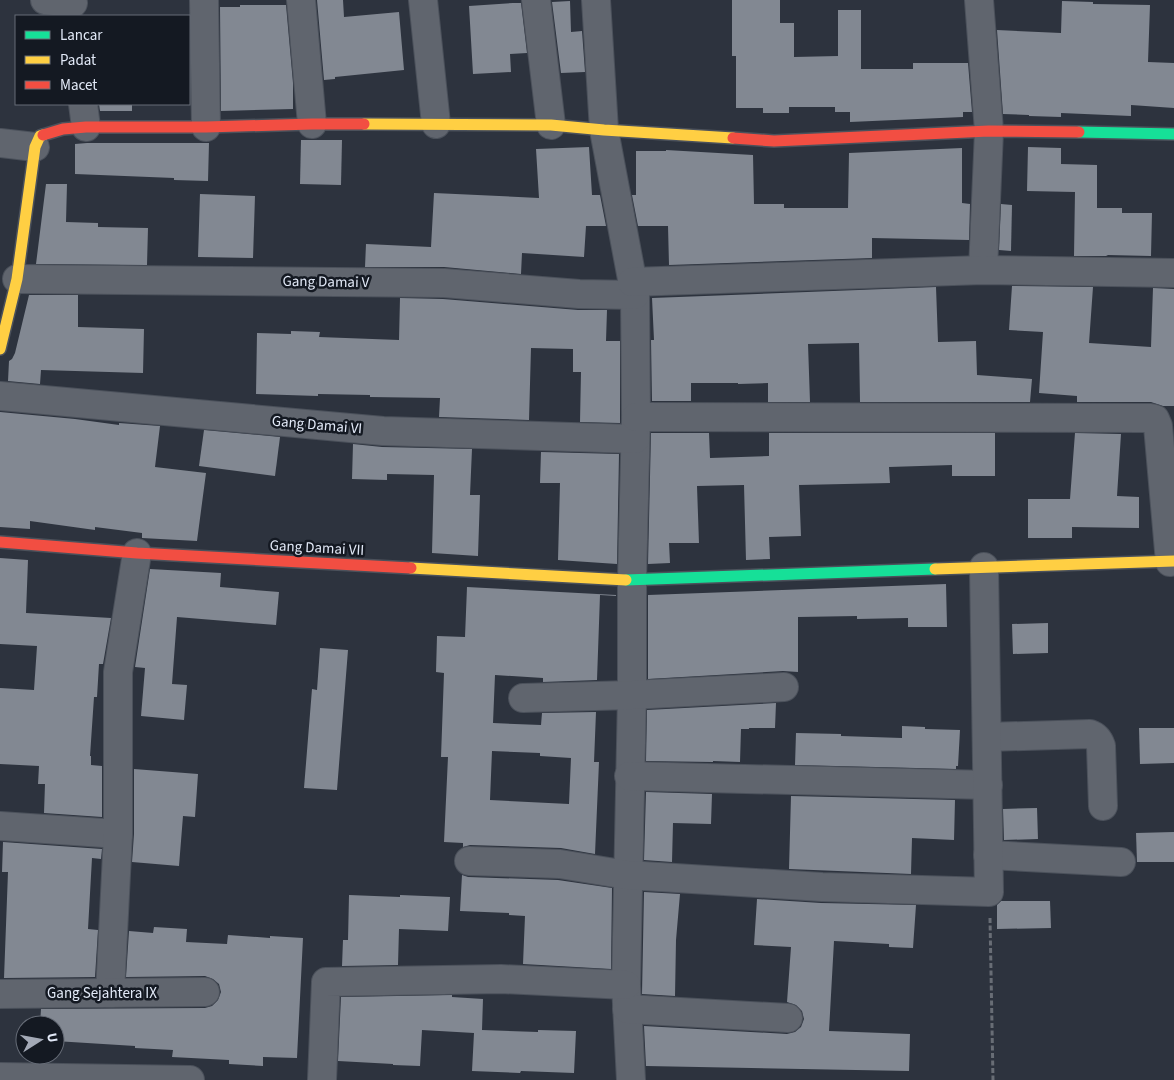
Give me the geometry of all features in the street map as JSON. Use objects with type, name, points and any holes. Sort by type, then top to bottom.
[{"type":"street","points":[[45,0],[73,6]]},
{"type":"street","points":[[204,0],[206,127]]},
{"type":"street","points":[[301,0],[312,124]]},
{"type":"street","points":[[423,0],[436,124]]},
{"type":"street","points":[[536,0],[551,125]]},
{"type":"street","points":[[596,0],[604,130],[634,289],[635,428],[632,695],[626,997],[631,1080]]},
{"type":"street","points":[[979,0],[989,131],[983,270]]},
{"type":"street","points":[[0,349],[17,279],[35,147],[40,136],[63,129],[85,116],[206,127],[312,124],[551,125],[774,141],[989,131],[1174,134]]},
{"type":"street","points":[[0,143],[35,147]]},
{"type":"street","name":"Gang Damai V","points":[[17,279],[444,283],[579,294],[634,289],[983,270],[1174,273]]},
{"type":"street","name":"Gang Damai VI","points":[[0,396],[383,432],[1152,418],[1155,419],[1158,426],[1172,561]]},
{"type":"street","name":"Gang Damai VII","points":[[0,542],[137,553],[632,580],[1172,561]]},
{"type":"street","points":[[110,993],[118,834],[118,672],[137,553]]},
{"type":"street","points":[[469,861],[560,864],[628,875],[822,887],[989,892],[984,567]]},
{"type":"street","points":[[522,698],[632,695],[784,687]]},
{"type":"street","points":[[987,737],[1094,735],[1101,746],[1103,806]]},
{"type":"street","points":[[630,776],[988,784]]},
{"type":"street","points":[[0,826],[118,834]]},
{"type":"street","points":[[988,855],[1121,862]]},
{"type":"street","points":[[322,1080],[326,982],[501,979],[788,1018]]},
{"type":"street","name":"Gang Sejahtera IX","points":[[0,994],[205,992]]},
{"type":"street","points":[[0,1077],[190,1080]]},
{"type":"path","points":[[989,892],[993,1080]]},
{"type":"building","points":[[317,0],[343,0],[344,17],[399,12],[404,70],[335,77],[335,79],[324,80]]},
{"type":"building","points":[[732,0],[780,0],[780,23],[794,23],[794,57],[838,56],[838,10],[861,10],[861,69],[913,69],[913,63],[968,63],[972,112],[963,112],[963,117],[850,122],[850,112],[835,112],[835,107],[789,107],[789,113],[763,113],[763,108],[736,108],[736,56],[732,56]]},
{"type":"building","points":[[570,1],[571,32],[582,31],[585,72],[561,73],[552,2]]},
{"type":"building","points":[[1062,1],[1093,2],[1093,4],[1150,5],[1148,62],[1174,63],[1174,108],[1131,105],[1131,116],[1061,113],[1061,117],[1003,114],[997,30],[1061,33]]},
{"type":"building","points":[[521,3],[527,53],[510,54],[511,72],[473,74],[469,6]]},
{"type":"building","points":[[240,5],[286,5],[293,83],[293,109],[221,111],[220,7],[240,7]]},
{"type":"building","points":[[99,105],[132,105],[132,111],[100,111]]},
{"type":"building","points":[[301,140],[342,140],[341,185],[300,184]]},
{"type":"building","points":[[209,143],[208,181],[75,174],[75,144]]},
{"type":"building","points":[[589,147],[592,195],[600,195],[606,226],[586,226],[584,257],[522,253],[521,274],[444,267],[365,267],[366,244],[431,247],[434,193],[539,198],[536,149]]},
{"type":"building","points":[[1028,147],[1061,148],[1061,164],[1097,165],[1097,208],[1122,208],[1122,213],[1152,213],[1151,256],[1074,256],[1075,192],[1027,191]]},
{"type":"building","points":[[962,148],[962,203],[970,204],[969,240],[872,238],[872,258],[669,265],[668,226],[638,226],[632,195],[636,195],[636,151],[666,150],[753,155],[754,204],[784,204],[784,208],[848,208],[849,153]]},
{"type":"building","points":[[46,184],[67,184],[66,222],[98,223],[98,227],[148,228],[147,265],[36,264]]},
{"type":"building","points":[[200,194],[255,196],[253,258],[198,257]]},
{"type":"building","points":[[1001,204],[1012,205],[1011,251],[999,250]]},
{"type":"building","points":[[1012,286],[1093,287],[1089,343],[1151,347],[1153,288],[1174,289],[1174,406],[1163,406],[1151,402],[1077,402],[1077,396],[1039,393],[1043,332],[1009,330]]},
{"type":"building","points":[[936,287],[938,342],[976,341],[977,375],[1032,379],[1030,402],[860,402],[859,343],[808,344],[810,402],[768,402],[768,383],[691,383],[691,401],[652,401],[651,340],[654,340],[652,298]]},
{"type":"building","points":[[29,295],[78,295],[78,327],[144,329],[143,373],[41,370],[40,384],[8,381],[9,361],[15,353]]},
{"type":"building","points":[[400,298],[443,299],[578,310],[607,310],[606,341],[620,341],[620,423],[580,422],[581,372],[573,372],[573,349],[531,348],[529,420],[439,417],[440,398],[256,394],[257,333],[291,334],[291,331],[320,332],[319,337],[399,340]]},
{"type":"building","points":[[0,412],[119,425],[119,423],[160,426],[155,467],[206,473],[197,541],[142,538],[142,533],[95,527],[95,530],[30,521],[30,529],[0,527]]},
{"type":"building","points":[[204,430],[280,437],[275,476],[199,466]]},
{"type":"building","points":[[651,433],[709,433],[710,458],[769,456],[769,433],[995,433],[995,476],[952,476],[952,465],[889,467],[890,483],[799,485],[801,536],[769,537],[770,559],[746,560],[744,485],[697,486],[699,543],[669,543],[670,563],[648,564]]},
{"type":"building","points":[[1075,433],[1121,434],[1117,496],[1139,497],[1139,528],[1072,527],[1072,538],[1028,538],[1028,499],[1070,499]]},
{"type":"building","points":[[353,444],[382,447],[472,449],[470,495],[480,495],[478,556],[432,553],[434,475],[387,474],[387,480],[352,479]]},
{"type":"building","points":[[541,452],[619,454],[617,564],[558,560],[560,483],[540,483]]},
{"type":"building","points":[[0,558],[28,560],[26,613],[111,618],[103,664],[99,664],[97,697],[94,697],[90,756],[91,765],[102,766],[102,817],[44,813],[45,784],[38,784],[39,766],[0,764],[0,688],[34,690],[37,646],[0,644]]},
{"type":"building","points":[[150,569],[221,573],[220,587],[279,592],[276,625],[177,617],[172,684],[187,685],[184,720],[141,716],[145,668],[135,667]]},
{"type":"building","points":[[946,584],[947,627],[908,627],[908,618],[857,619],[857,616],[798,617],[798,672],[783,671],[648,679],[648,595]]},
{"type":"building","points":[[467,587],[616,595],[600,595],[597,680],[543,682],[543,678],[495,675],[493,723],[541,725],[542,713],[596,712],[594,762],[599,762],[595,854],[561,848],[470,845],[463,847],[463,843],[444,842],[448,757],[441,757],[444,673],[436,672],[437,636],[465,637]],"holes":[[[492,751],[540,753],[540,756],[571,758],[569,804],[490,800]]]},
{"type":"building","points":[[1048,623],[1048,653],[1013,654],[1012,624]]},
{"type":"building","points":[[320,648],[348,650],[337,790],[304,788],[312,689],[317,690]]},
{"type":"building","points":[[776,703],[775,728],[741,729],[740,762],[646,761],[647,710]]},
{"type":"building","points":[[902,726],[960,730],[958,766],[956,766],[956,769],[795,765],[796,733],[902,738]]},
{"type":"building","points":[[1139,728],[1174,728],[1174,763],[1140,764]]},
{"type":"building","points":[[134,769],[198,774],[195,817],[183,816],[179,866],[132,862]]},
{"type":"building","points":[[646,792],[712,794],[711,824],[673,823],[672,862],[644,860]]},
{"type":"building","points":[[791,796],[955,800],[954,840],[912,838],[911,874],[789,869]]},
{"type":"building","points":[[1037,808],[1038,839],[1004,840],[1003,809]]},
{"type":"building","points":[[1174,832],[1174,862],[1137,862],[1136,833]]},
{"type":"building","points":[[3,842],[102,849],[101,859],[92,858],[88,929],[98,930],[95,977],[4,978],[8,872],[2,872]]},
{"type":"building","points":[[462,875],[468,877],[558,880],[612,888],[611,969],[523,964],[525,916],[509,915],[509,913],[460,911]]},
{"type":"building","points":[[644,892],[680,894],[676,940],[675,996],[642,994]]},
{"type":"building","points":[[349,895],[450,897],[448,931],[399,929],[398,965],[342,966],[343,940],[348,940]]},
{"type":"building","points":[[757,899],[821,903],[916,905],[913,948],[889,947],[889,944],[834,941],[829,1031],[910,1034],[909,1071],[646,1066],[644,1026],[787,1034],[795,1032],[801,1027],[804,1019],[802,1011],[796,1005],[787,1002],[791,947],[754,945]]},
{"type":"building","points":[[1001,901],[1050,901],[1051,928],[997,929],[997,905]]},
{"type":"building","points":[[154,927],[187,929],[186,942],[227,944],[228,935],[303,938],[297,1058],[263,1057],[263,1066],[229,1064],[229,1060],[172,1057],[173,1050],[65,1042],[65,1015],[41,1015],[41,1009],[205,1008],[212,1006],[218,1000],[221,992],[219,984],[205,976],[126,977],[129,931],[153,933]]},
{"type":"building","points":[[452,995],[452,997],[483,999],[482,1030],[576,1031],[574,1073],[472,1071],[474,1033],[422,1030],[420,1066],[338,1061],[341,997]]},
{"type":"traffic: fast","points":[[1079,132],[1174,134]]},
{"type":"traffic: fast","points":[[626,580],[935,569]]},
{"type":"traffic: slow","points":[[364,124],[551,125],[733,138]]},
{"type":"traffic: slow","points":[[0,349],[17,279],[35,147],[40,136],[43,135]]},
{"type":"traffic: slow","points":[[935,569],[1174,561]]},
{"type":"traffic: slow","points":[[411,568],[626,580]]},
{"type":"traffic: jam","points":[[43,135],[63,129],[86,127],[364,124]]},
{"type":"traffic: jam","points":[[733,138],[774,141],[989,131],[1079,132]]},
{"type":"traffic: jam","points":[[0,542],[137,553],[411,568]]}]
